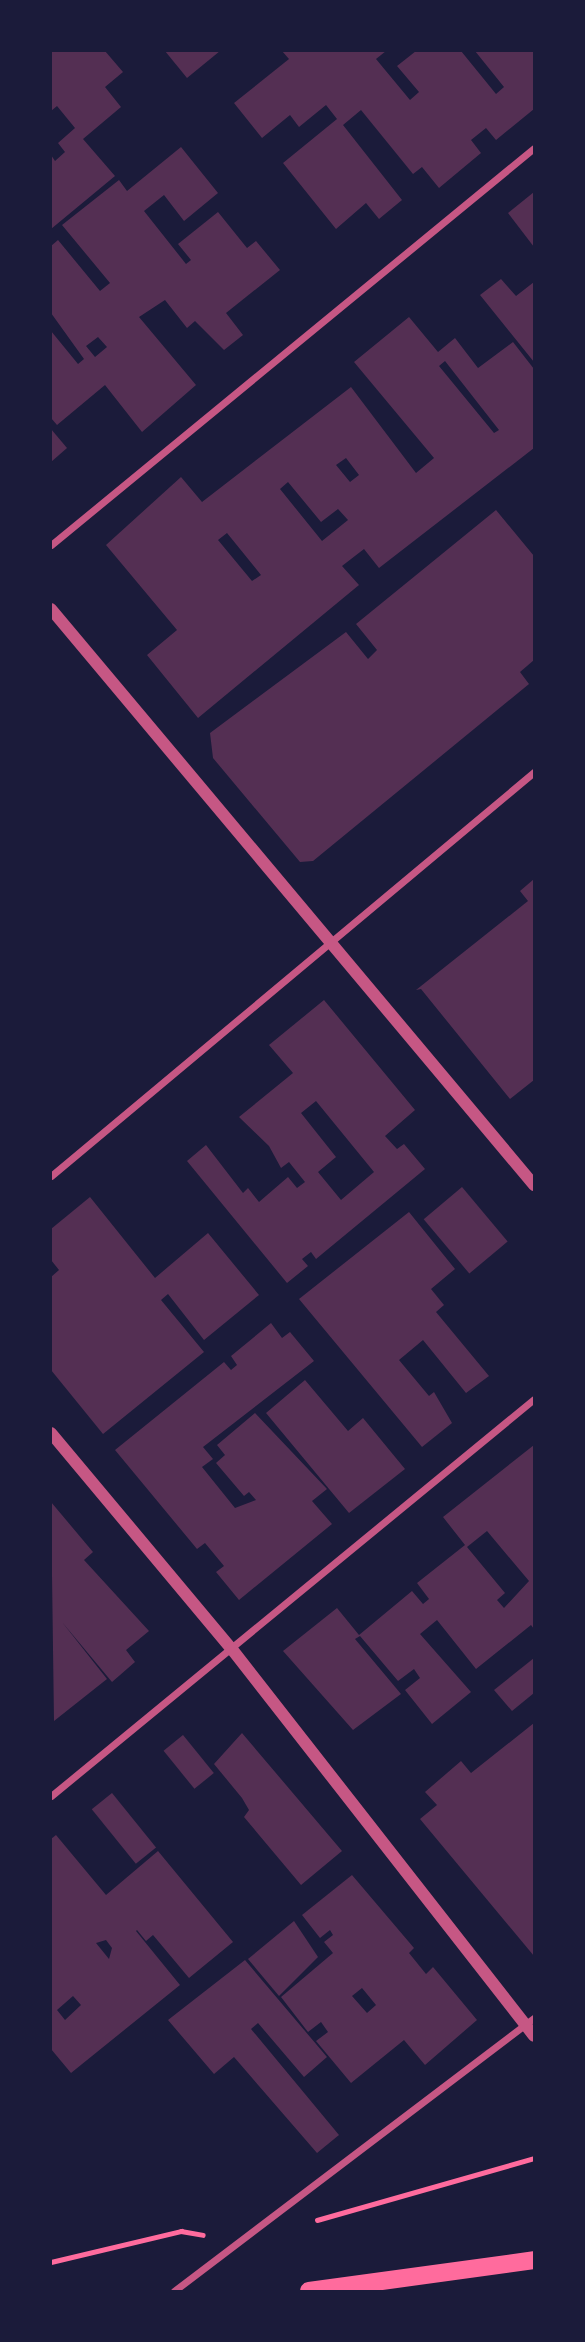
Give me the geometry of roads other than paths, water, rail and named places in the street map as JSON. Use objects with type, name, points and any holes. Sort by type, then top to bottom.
[{"type":"main road","points":[[309,2291],[534,2260]]},
{"type":"street","points":[[51,545],[534,148]]},
{"type":"street","points":[[51,609],[534,1185]]},
{"type":"street","points":[[51,1176],[534,772]]},
{"type":"street","points":[[51,1796],[534,1399]]},
{"type":"street","points":[[51,1433],[231,1648],[529,2022],[534,2036]]},
{"type":"street","points":[[174,2291],[529,2022]]}]
